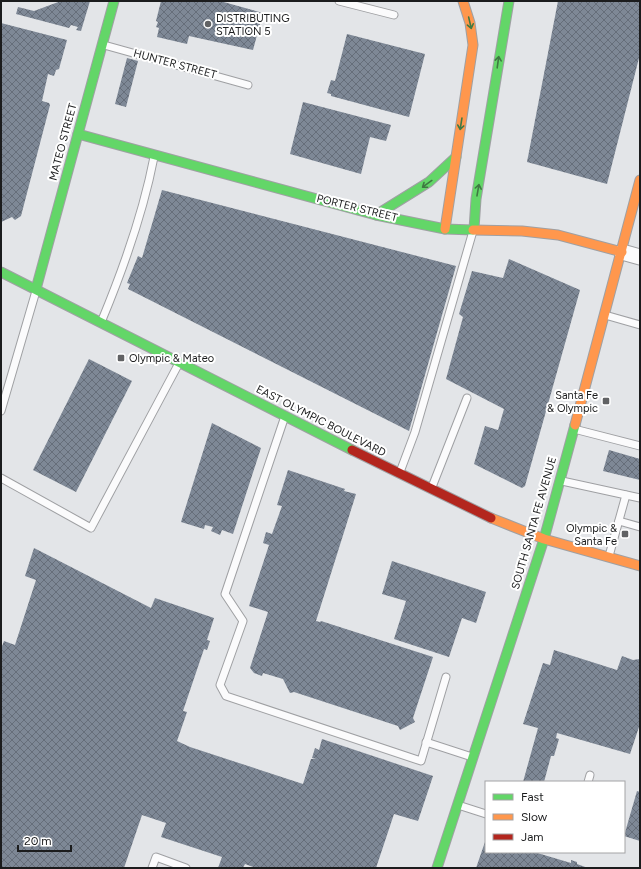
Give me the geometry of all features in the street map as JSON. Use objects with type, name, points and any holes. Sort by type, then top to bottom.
[{"type":"main road","name":"MATEO STREET","points":[[36,289],[114,1]]},
{"type":"main road","points":[[445,229],[473,45],[470,23],[463,1]]},
{"type":"main road","points":[[474,229],[476,199],[503,27],[509,1]]},
{"type":"main road","name":"PORTER STREET","points":[[78,134],[376,215],[445,229],[522,231],[558,235],[622,252]]},
{"type":"main road","points":[[376,215],[427,185],[445,170],[456,157]]},
{"type":"main road","name":"SOUTH SANTA FE AVENUE","points":[[437,868],[544,539],[622,252],[640,180]]},
{"type":"main road","name":"EAST OLYMPIC BOULEVARD","points":[[1,272],[400,474],[508,526],[544,539],[640,566]]},
{"type":"street","name":"PORTER STREET","points":[[622,252],[640,257]]},
{"type":"lane","points":[[339,1],[394,15]]},
{"type":"lane","name":"HUNTER STREET","points":[[102,44],[248,84]]},
{"type":"lane","points":[[101,322],[116,287],[144,205],[154,154]]},
{"type":"lane","points":[[400,474],[415,432],[474,229]]},
{"type":"lane","points":[[1,411],[36,289]]},
{"type":"lane","points":[[605,315],[640,325]]},
{"type":"lane","points":[[1,478],[90,528],[179,362]]},
{"type":"lane","points":[[431,489],[467,398]]},
{"type":"lane","points":[[285,416],[226,594],[243,621],[220,685],[226,696],[421,761],[446,677]]},
{"type":"lane","points":[[574,429],[640,446]]},
{"type":"lane","points":[[560,480],[640,498]]},
{"type":"lane","points":[[609,557],[626,495]]},
{"type":"lane","points":[[619,521],[640,527]]},
{"type":"lane","points":[[426,742],[474,758]]},
{"type":"lane","points":[[458,805],[485,814]]},
{"type":"lane","points":[[152,868],[156,857],[186,868]]},
{"type":"building","points":[[61,1],[90,1],[81,31],[76,30],[78,27],[71,25],[69,28],[16,14],[18,7],[34,11]]},
{"type":"building","name":"DISTRIBUTING STATION 5","points":[[161,1],[220,1],[263,13],[253,50],[189,36],[187,44],[157,37],[159,28],[156,27],[158,22],[156,21]]},
{"type":"building","points":[[558,1],[640,1],[640,54],[607,184],[527,162]]},
{"type":"building","points":[[1,23],[67,40],[59,69],[56,70],[54,76],[48,74],[42,101],[49,103],[50,105],[21,216],[15,220],[12,217],[1,222]]},
{"type":"building","points":[[347,34],[425,54],[409,117],[331,96],[331,94],[327,93],[331,80],[335,81]]},
{"type":"building","points":[[127,58],[138,61],[126,107],[115,104]]},
{"type":"building","points":[[303,102],[391,125],[386,141],[370,137],[361,174],[290,154]]},
{"type":"building","points":[[162,190],[456,266],[409,431],[128,289],[130,284],[127,283],[138,256],[142,258]]},
{"type":"building","points":[[509,259],[580,290],[525,486],[522,488],[474,464],[485,426],[498,430],[504,409],[446,379],[463,317],[459,314],[472,271],[503,278]]},
{"type":"building","points":[[89,359],[132,381],[76,492],[33,470]]},
{"type":"building","points":[[212,423],[261,448],[233,534],[222,530],[220,535],[211,531],[213,527],[205,525],[204,529],[181,522]]},
{"type":"building","points":[[609,450],[640,459],[640,480],[603,471]]},
{"type":"building","points":[[288,470],[356,494],[316,621],[321,621],[433,657],[413,718],[415,722],[400,730],[398,726],[294,692],[290,693],[283,679],[263,673],[262,676],[254,673],[250,668],[268,612],[249,606],[269,545],[263,543],[266,532],[272,534],[282,506],[277,505]]},
{"type":"building","points":[[34,548],[151,608],[155,598],[214,618],[207,640],[210,641],[207,650],[204,649],[183,711],[187,712],[177,741],[190,747],[303,784],[311,759],[316,759],[312,758],[315,748],[319,750],[322,739],[433,776],[418,821],[394,814],[376,868],[256,868],[245,864],[243,868],[218,868],[222,857],[161,837],[166,823],[142,815],[124,868],[1,868],[1,649],[4,641],[15,645],[36,580],[25,576]]},
{"type":"building","points":[[392,561],[486,592],[476,623],[462,618],[449,657],[394,639],[406,601],[382,594]]},
{"type":"building","points":[[554,650],[617,670],[622,656],[633,660],[640,659],[640,724],[630,754],[557,733],[556,738],[559,739],[554,756],[551,756],[544,781],[523,781],[538,728],[523,724],[543,663],[550,665]]},
{"type":"building","points":[[637,791],[640,792],[640,841],[625,836]]},
{"type":"building","points":[[485,842],[485,853],[537,853],[571,863],[571,860],[588,868],[476,868]]},
{"type":"traffic: fast","points":[[36,289],[114,1]]},
{"type":"traffic: fast","points":[[474,229],[476,199],[509,1]]},
{"type":"traffic: fast","points":[[78,134],[376,215],[445,229],[473,230]]},
{"type":"traffic: fast","points":[[376,215],[429,182],[456,157]]},
{"type":"traffic: fast","points":[[1,272],[352,450]]},
{"type":"traffic: fast","points":[[437,868],[544,539],[575,425]]},
{"type":"traffic: slow","points":[[445,229],[473,45],[470,23],[463,1]]},
{"type":"traffic: slow","points":[[575,425],[640,180]]},
{"type":"traffic: slow","points":[[473,230],[522,231],[558,235],[622,252]]},
{"type":"traffic: slow","points":[[491,518],[544,539],[640,566]]},
{"type":"traffic: jam","points":[[352,450],[491,518]]},
{"type":"place","name":"DISTRIBUTING STATION 5","points":[[208,24]]},
{"type":"place","name":"Olympic & Mateo","points":[[121,358]]},
{"type":"place","name":"Santa Fe & Olympic","points":[[606,401]]},
{"type":"place","name":"Olympic & Santa Fe","points":[[625,534]]}]
